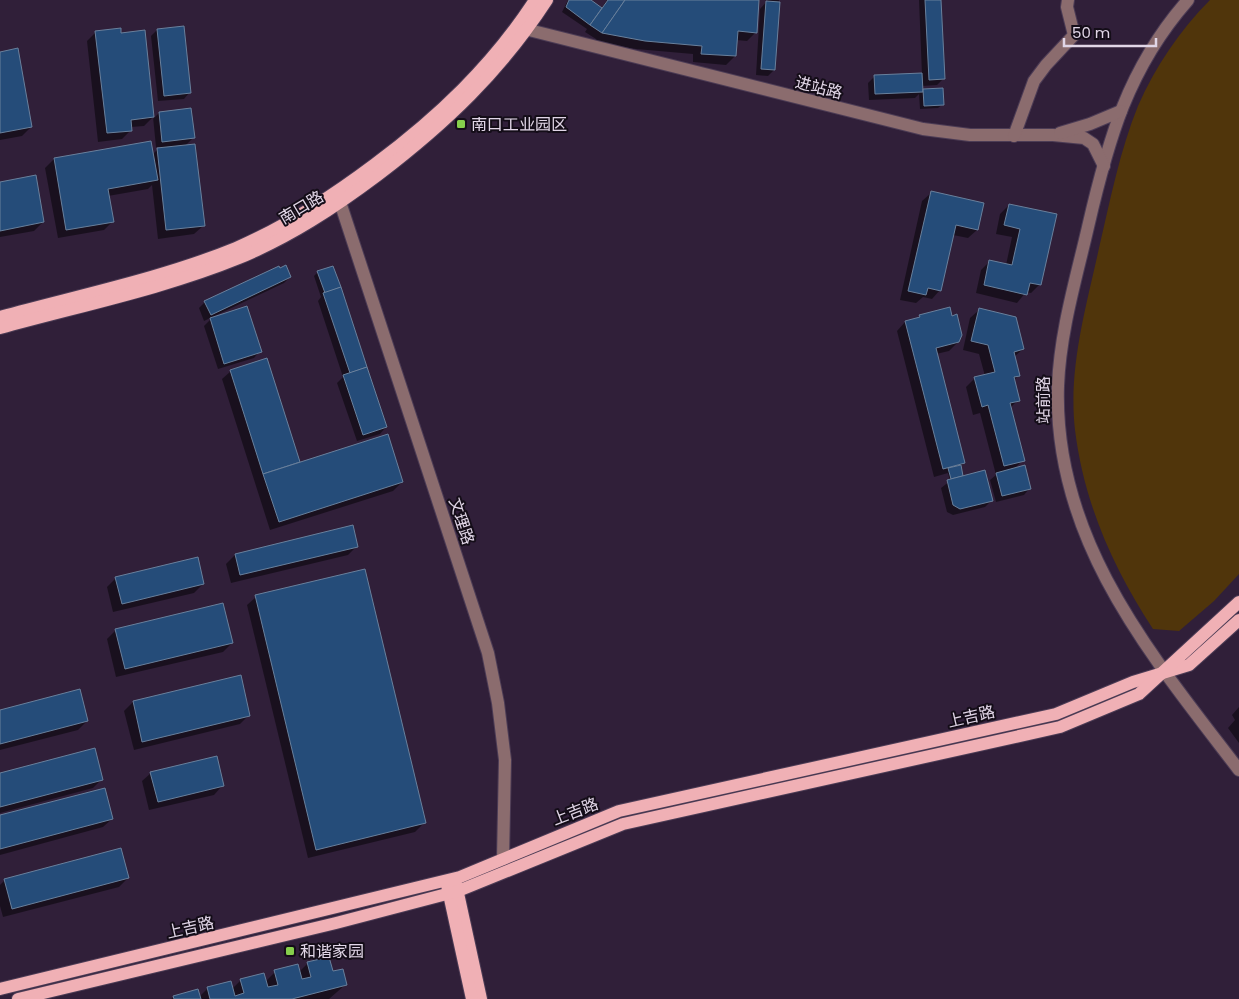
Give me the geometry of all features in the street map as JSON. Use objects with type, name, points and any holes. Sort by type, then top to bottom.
[{"type":"main road","name":"南口路","points":[[0,328],[214,267],[292,232],[340,202],[413,148],[457,111],[495,71],[522,29],[535,0]]},
{"type":"main road","name":"南口路","points":[[0,317],[210,258],[288,223],[349,184],[430,122],[469,84],[548,0]]},
{"type":"main road","name":"上吉路","points":[[18,999],[336,923],[452,886],[623,824],[1060,726],[1139,694],[1239,602]]},
{"type":"main road","name":"上吉路","points":[[0,989],[452,886],[503,859],[619,812],[1056,714],[1164,671],[1189,665],[1239,620]]},
{"type":"main road","points":[[452,886],[472,999]]},
{"type":"main road","points":[[452,886],[481,999]]},
{"type":"street","points":[[1014,136],[1034,81],[1074,35],[1067,8],[1068,0]]},
{"type":"street","name":"站前路","points":[[1188,0],[1148,53],[1120,111],[1104,166],[1062,340],[1058,386],[1060,432],[1075,505],[1094,555],[1119,606],[1164,671],[1239,770]]},
{"type":"street","name":"进站路","points":[[522,29],[900,124],[947,132],[1014,136],[1053,135],[1084,138],[1094,144],[1104,166]]},
{"type":"street","points":[[1053,135],[1090,124],[1120,111]]},
{"type":"street","name":"文理路","points":[[340,202],[488,653],[498,703],[505,760],[503,859]]},
{"type":"shaded area","points":[[1210,0],[1239,0],[1239,574],[1214,601],[1179,631],[1153,629],[1125,582],[1102,534],[1085,483],[1079,457],[1073,407],[1074,384],[1076,361],[1089,293],[1116,176],[1138,106],[1160,63],[1188,24]]},
{"type":"building","points":[[569,0],[591,0],[602,8],[590,25],[566,7]]},
{"type":"building","points":[[608,0],[625,0],[602,33],[590,25]]},
{"type":"building","points":[[625,0],[759,0],[757,33],[738,31],[736,56],[701,54],[702,46],[645,41],[602,33]]},
{"type":"building","points":[[925,0],[941,0],[945,79],[929,80]]},
{"type":"building","points":[[766,1],[780,2],[775,70],[761,69]]},
{"type":"building","points":[[184,26],[191,93],[164,96],[157,29]]},
{"type":"building","points":[[121,28],[121,33],[145,30],[154,117],[131,120],[132,131],[107,133],[95,31]]},
{"type":"building","points":[[18,48],[32,127],[0,133],[0,52]]},
{"type":"building","points":[[922,73],[923,92],[875,94],[874,75]]},
{"type":"building","points":[[943,88],[944,105],[924,106],[923,89]]},
{"type":"building","points":[[191,108],[195,138],[162,142],[159,112]]},
{"type":"building","points":[[151,141],[158,180],[108,189],[114,222],[66,230],[54,158]]},
{"type":"building","points":[[195,144],[205,226],[166,230],[157,148]]},
{"type":"building","points":[[36,175],[44,222],[0,231],[0,182]]},
{"type":"building","points":[[931,191],[984,203],[978,230],[956,225],[941,291],[928,288],[926,295],[908,291]]},
{"type":"building","points":[[1009,204],[1057,214],[1041,285],[1030,283],[1027,295],[984,285],[989,260],[1012,265],[1020,229],[1004,225]]},
{"type":"building","points":[[286,265],[291,277],[211,315],[204,301],[279,266],[280,268]]},
{"type":"building","points":[[333,266],[341,287],[325,293],[317,271]]},
{"type":"building","points":[[341,287],[367,367],[350,373],[323,293]]},
{"type":"building","points":[[247,306],[262,352],[224,364],[210,318]]},
{"type":"building","points":[[950,307],[952,316],[957,314],[962,335],[959,342],[936,348],[965,463],[943,469],[905,321],[920,317],[919,315]]},
{"type":"building","points":[[979,308],[1016,317],[1024,349],[1014,352],[1020,376],[1014,377],[1020,401],[1010,403],[1025,461],[1004,466],[988,405],[982,407],[974,377],[995,372],[988,345],[971,341]]},
{"type":"building","points":[[267,358],[300,462],[263,474],[230,370]]},
{"type":"building","points":[[367,367],[387,427],[363,435],[343,375]]},
{"type":"building","points":[[388,434],[403,482],[279,522],[263,474]]},
{"type":"building","points":[[961,465],[963,476],[951,479],[948,468]]},
{"type":"building","points":[[1025,465],[1031,489],[1002,496],[996,473]]},
{"type":"building","points":[[985,470],[993,501],[960,509],[953,505],[947,480]]},
{"type":"building","points":[[353,525],[358,547],[240,575],[235,554]]},
{"type":"building","points":[[198,557],[204,584],[122,604],[115,577]]},
{"type":"building","points":[[365,569],[426,823],[316,850],[255,595]]},
{"type":"building","points":[[223,603],[233,643],[125,669],[115,629]]},
{"type":"building","points":[[241,675],[250,716],[142,742],[133,701]]},
{"type":"building","points":[[80,689],[88,721],[0,744],[0,710]]},
{"type":"building","points":[[95,748],[103,780],[0,807],[0,773]]},
{"type":"building","points":[[217,756],[224,786],[158,802],[150,772]]},
{"type":"building","points":[[105,788],[113,819],[0,849],[0,815]]},
{"type":"building","points":[[121,848],[129,878],[12,909],[4,879]]},
{"type":"building","points":[[329,957],[333,971],[343,969],[347,985],[292,999],[210,999],[207,987],[231,981],[235,996],[244,993],[240,979],[264,973],[268,987],[278,985],[274,970],[298,964],[302,979],[311,977],[307,962]]},
{"type":"building","points":[[198,989],[201,999],[174,999],[173,996]]},
{"type":"place","name":"南口工业园区","points":[[461,124]]},
{"type":"place","name":"和谐家园","points":[[290,951]]}]
